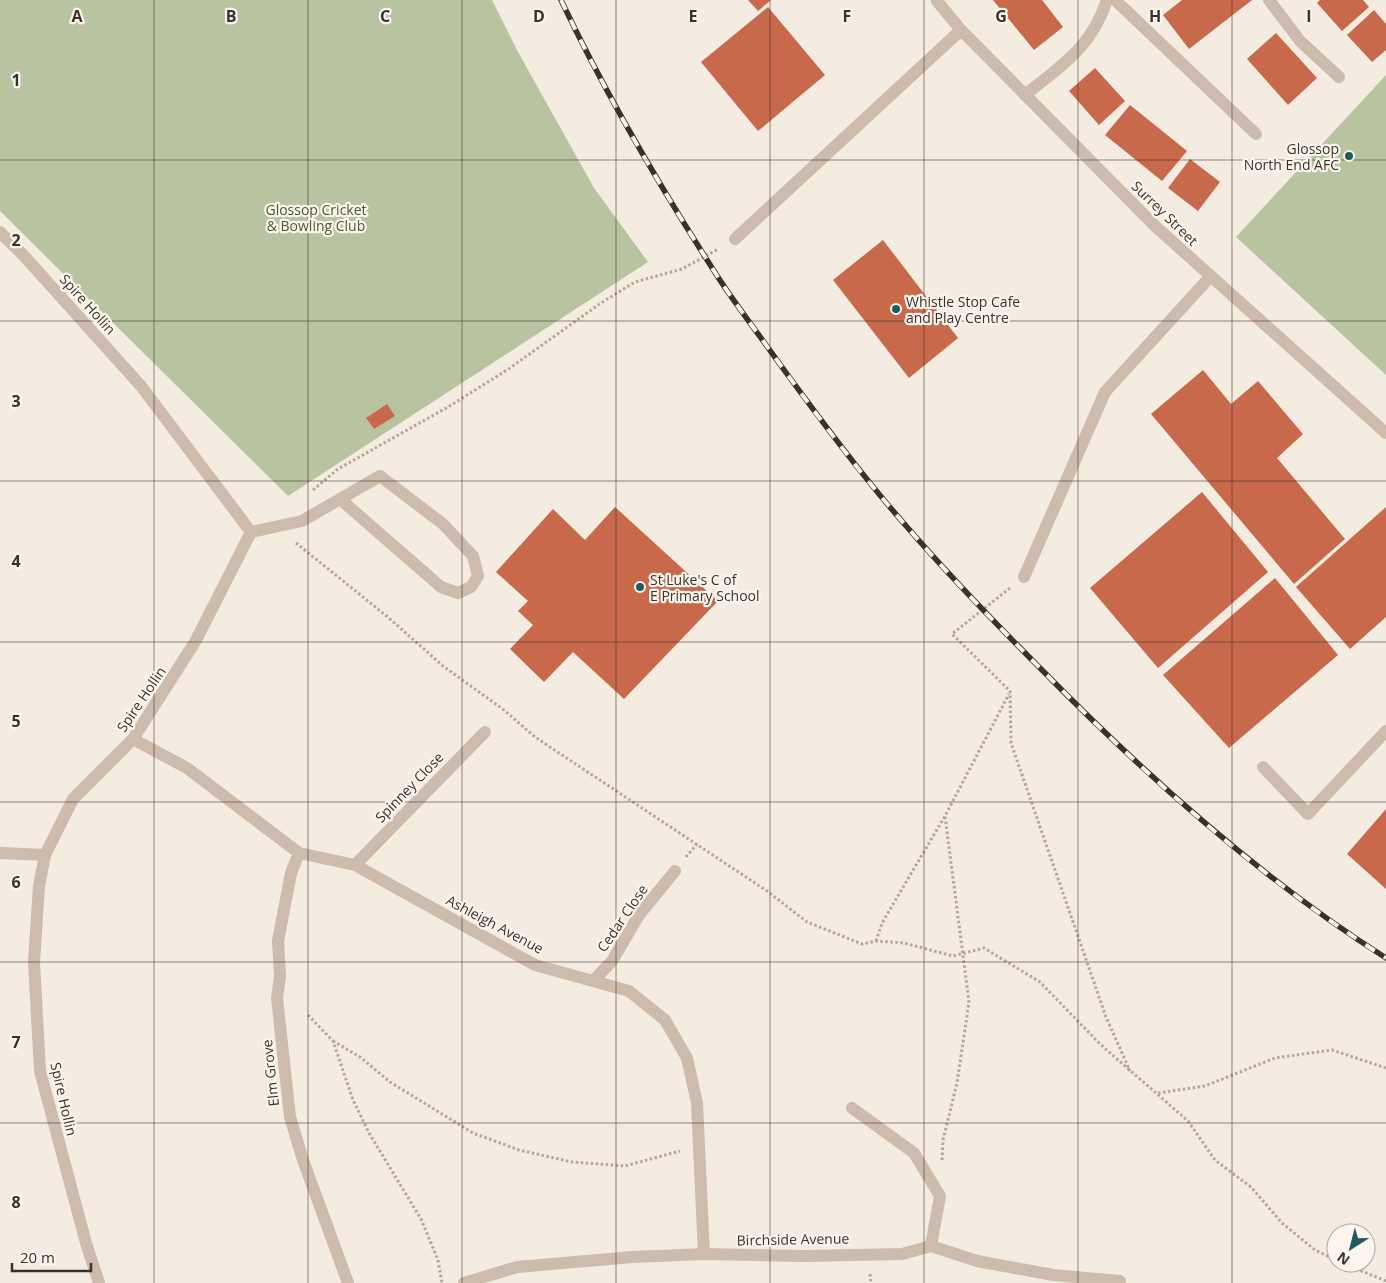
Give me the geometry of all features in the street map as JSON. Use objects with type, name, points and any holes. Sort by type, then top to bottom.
[{"type":"street","points":[[1025,95],[1076,54],[1100,21],[1107,0]]},
{"type":"street","points":[[1115,0],[1256,134]]},
{"type":"street","points":[[1269,0],[1300,41],[1339,77]]},
{"type":"street","name":"Surrey Street","points":[[937,1],[961,30],[1155,226],[1386,433]]},
{"type":"street","points":[[735,239],[961,30]]},
{"type":"street","name":"Spire Hollin","points":[[0,232],[25,257],[141,386],[251,532],[195,642],[133,739],[73,799],[45,855],[38,886],[34,962],[40,1071],[86,1243],[99,1283]]},
{"type":"street","points":[[1024,577],[1105,392],[1210,276]]},
{"type":"street","points":[[251,532],[302,520],[380,476],[443,524],[473,556],[478,576],[471,587],[458,592],[441,587],[340,499]]},
{"type":"street","points":[[1263,767],[1308,814],[1386,731]]},
{"type":"street","name":"Spinney Close","points":[[355,865],[485,732]]},
{"type":"street","name":"Ashleigh Avenue","points":[[133,739],[187,768],[299,853],[355,865],[535,965],[629,991],[665,1020],[687,1058],[697,1103],[704,1254]]},
{"type":"street","points":[[0,853],[45,855]]},
{"type":"street","name":"Elm Grove","points":[[299,853],[291,873],[278,941],[280,976],[277,998],[290,1117],[306,1169],[348,1283]]},
{"type":"street","name":"Cedar Close","points":[[593,982],[612,961],[639,915],[675,871]]},
{"type":"street","points":[[852,1108],[914,1153],[940,1196],[931,1246],[977,1261],[1053,1275],[1120,1281]]},
{"type":"street","name":"Birchside Avenue","points":[[464,1283],[517,1267],[633,1257],[704,1254],[805,1256],[902,1254],[931,1246]]},
{"type":"path","points":[[308,494],[338,469],[457,402],[635,282],[682,269],[735,239]]},
{"type":"path","points":[[290,539],[389,618],[443,666],[577,766],[767,891],[807,922],[862,944],[876,941],[904,943],[952,956],[984,948],[1040,982],[1132,1074],[1158,1093],[1188,1121],[1215,1160],[1251,1187],[1282,1223],[1315,1250],[1326,1255]]},
{"type":"path","points":[[1024,577],[952,634],[1010,692],[1011,744],[1106,1018],[1132,1074]]},
{"type":"path","points":[[876,941],[882,923],[945,816],[1010,692]]},
{"type":"path","points":[[940,1196],[943,1140],[957,1083],[969,1002],[945,816]]},
{"type":"path","points":[[308,1015],[333,1041],[360,1057],[390,1082],[473,1133],[519,1150],[572,1162],[625,1166],[675,1153],[700,1142]]},
{"type":"path","points":[[333,1041],[353,1100],[369,1133],[421,1218],[438,1260],[442,1283]]},
{"type":"path","points":[[1158,1093],[1206,1086],[1275,1058],[1332,1050],[1386,1068]]},
{"type":"path","points":[[1366,1273],[1386,1281]]},
{"type":"green space","name":"Glossop Cricket & Bowling Club","points":[[0,0],[492,0],[518,52],[594,188],[648,262],[288,496],[0,211]]},
{"type":"green space","name":"Glossop North End AFC","points":[[1386,75],[1386,375],[1236,237]]},
{"type":"building","points":[[748,0],[771,0],[758,11]]},
{"type":"building","points":[[993,0],[1042,0],[1063,27],[1034,50]]},
{"type":"building","points":[[1182,0],[1252,0],[1189,49],[1163,15]]},
{"type":"building","points":[[1320,0],[1363,0],[1369,7],[1342,31],[1317,3]]},
{"type":"building","points":[[768,7],[825,75],[758,131],[701,62]]},
{"type":"building","points":[[1374,10],[1386,24],[1386,50],[1372,62],[1347,35]]},
{"type":"building","points":[[1276,33],[1317,78],[1288,105],[1247,59]]},
{"type":"building","points":[[1095,68],[1125,101],[1099,125],[1069,91]]},
{"type":"building","points":[[1130,105],[1187,151],[1162,181],[1105,135]]},
{"type":"building","points":[[1190,159],[1220,182],[1198,211],[1168,188]]},
{"type":"building","name":"Whistle Stop Cafe and Play Centre","points":[[883,240],[958,338],[909,378],[833,280]]},
{"type":"building","points":[[1203,370],[1231,404],[1258,381],[1303,434],[1277,458],[1345,539],[1294,584],[1151,414]]},
{"type":"building","points":[[387,404],[395,416],[374,429],[366,418]]},
{"type":"building","points":[[1202,492],[1268,572],[1158,668],[1090,588]]},
{"type":"building","points":[[615,507],[718,601],[624,699],[573,652],[544,682],[510,649],[533,625],[518,611],[528,601],[496,572],[553,509],[585,540]]},
{"type":"building","points":[[1386,507],[1386,617],[1350,649],[1296,587]]},
{"type":"building","points":[[1275,578],[1338,655],[1229,748],[1163,675]]},
{"type":"building","points":[[1386,809],[1386,889],[1347,854]]},
{"type":"railway","points":[[561,0],[596,70],[634,139],[723,285],[832,435],[907,527],[964,590],[1081,710],[1163,787],[1249,860],[1339,927],[1386,958]]},
{"type":"place","name":"Glossop North End AFC","points":[[1349,156]]},
{"type":"place","name":"Whistle Stop Cafe and Play Centre","points":[[896,309]]},
{"type":"place","name":"St Luke's C of E Primary School","points":[[640,587]]}]
